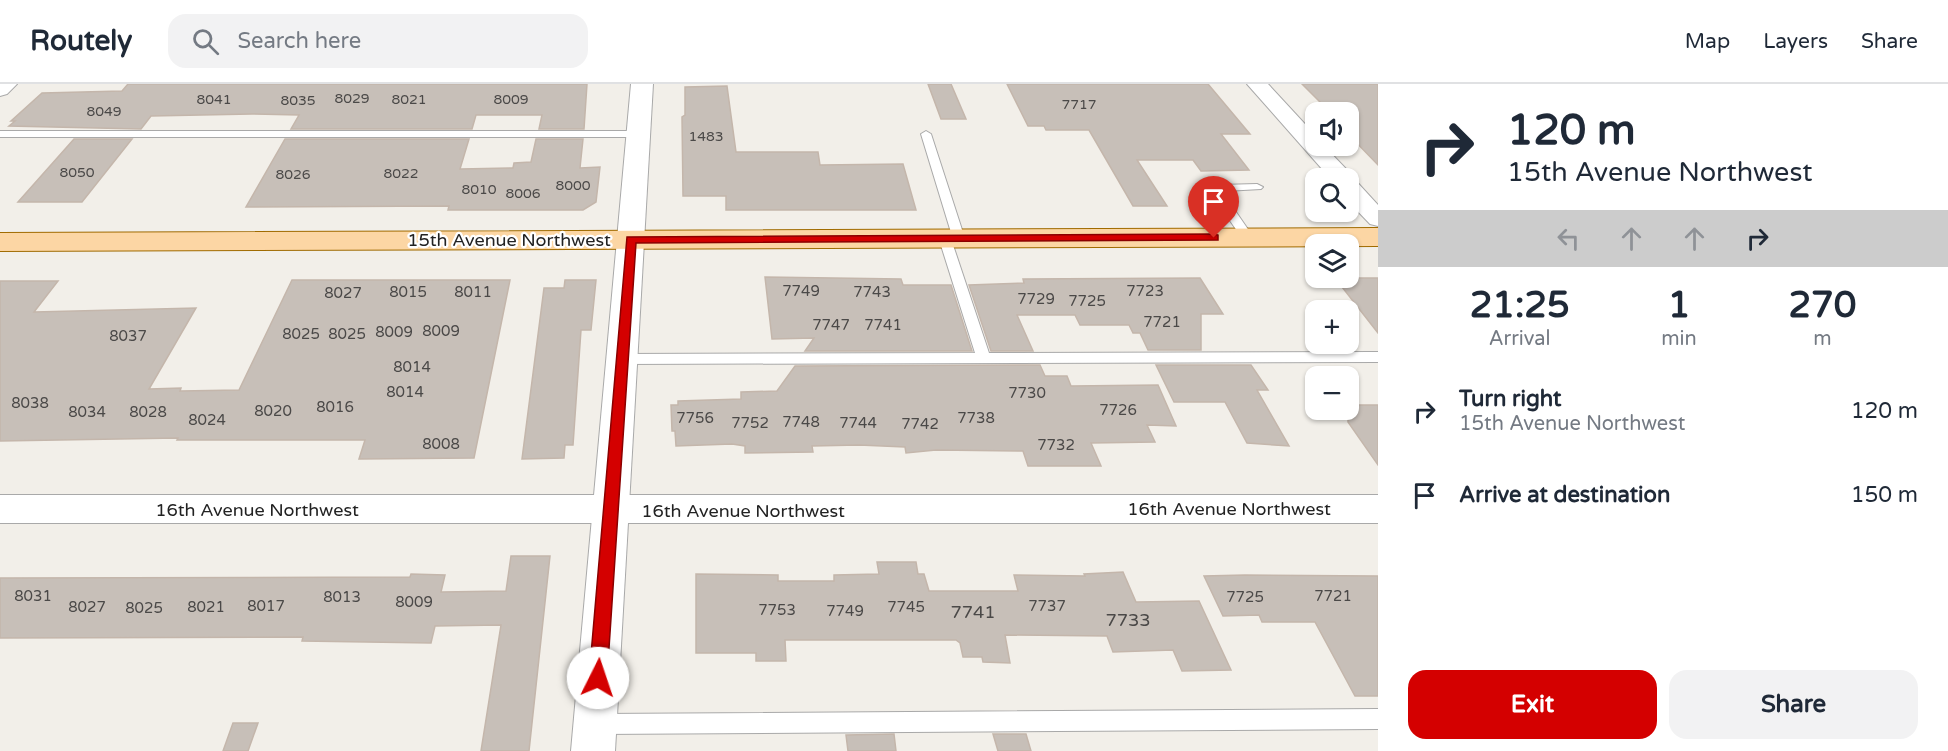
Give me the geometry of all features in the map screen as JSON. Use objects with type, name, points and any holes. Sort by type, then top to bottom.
[{"type":"main road","name":"15th Avenue Northwest","points":[[0,242],[1378,237]]},
{"type":"street","points":[[0,90],[6,84]]},
{"type":"street","points":[[594,738],[620,359],[642,84]]},
{"type":"street","points":[[1257,84],[1333,168]]},
{"type":"street","points":[[1359,198],[1378,219]]},
{"type":"street","name":"16th Avenue Northwest","points":[[0,509],[610,511],[1378,509]]},
{"type":"lane","points":[[0,134],[639,134]]},
{"type":"lane","points":[[926,134],[983,357]]},
{"type":"lane","points":[[1248,238],[1219,196],[1220,188],[1257,187]]},
{"type":"lane","points":[[620,359],[1378,357]]},
{"type":"lane","points":[[594,738],[1378,718]]},
{"type":"building","points":[[128,84],[587,84],[584,129],[539,129],[542,115],[476,115],[472,129],[291,129],[299,115],[252,114],[151,116],[141,129],[9,126],[15,121],[11,121],[42,93],[122,91]]},
{"type":"building","points":[[928,84],[951,84],[966,119],[941,119]]},
{"type":"building","points":[[1007,84],[1208,84],[1250,134],[1221,134],[1249,170],[1201,171],[1193,160],[1137,160],[1167,206],[1133,206],[1089,130],[1046,130],[1044,126],[1028,126]]},
{"type":"building","points":[[1302,84],[1378,84],[1378,165],[1359,145],[1359,102],[1320,102]]},
{"type":"building","points":[[727,86],[736,152],[818,152],[820,165],[903,164],[916,210],[726,210],[726,196],[683,196],[682,117],[685,115],[685,87]]},
{"type":"building","points":[[74,139],[132,139],[82,202],[18,202]]},
{"type":"building","points":[[285,139],[469,139],[460,169],[513,168],[514,163],[531,162],[536,139],[583,139],[580,168],[600,167],[596,202],[583,210],[448,210],[449,206],[246,207]]},
{"type":"building","points":[[765,277],[901,279],[903,285],[951,285],[972,351],[805,351],[814,338],[772,339]]},
{"type":"building","points":[[1200,278],[1223,314],[1201,314],[1201,350],[1148,350],[1140,333],[1133,333],[1129,325],[1080,325],[1075,315],[1017,315],[1033,351],[991,351],[969,285],[1024,283],[1023,279]]},
{"type":"building","points":[[1359,278],[1378,278],[1378,333],[1359,309],[1359,300],[1352,300],[1343,288],[1359,288]]},
{"type":"building","points":[[292,280],[510,280],[474,458],[359,459],[365,440],[177,440],[178,438],[0,441],[0,281],[58,281],[34,312],[196,308],[149,389],[181,388],[180,391],[239,390]]},
{"type":"building","points":[[565,280],[596,280],[591,330],[581,330],[573,445],[565,445],[564,458],[522,459],[544,288],[564,288]]},
{"type":"building","points":[[1040,365],[1045,376],[1067,376],[1071,386],[1158,385],[1176,426],[1147,425],[1155,442],[1091,443],[1101,466],[1028,466],[1023,451],[936,450],[906,453],[905,447],[859,445],[812,446],[813,452],[745,453],[745,446],[732,444],[676,446],[675,431],[672,431],[671,405],[678,405],[678,401],[741,399],[741,392],[777,391],[795,366]]},
{"type":"building","points":[[1156,365],[1251,365],[1268,390],[1257,390],[1289,446],[1247,443],[1225,402],[1174,402]]},
{"type":"building","points":[[1359,405],[1378,405],[1378,465],[1348,420],[1359,420]]},
{"type":"building","points":[[511,556],[550,556],[529,751],[481,751],[501,625],[435,626],[431,643],[302,641],[303,637],[0,638],[0,578],[410,577],[411,574],[445,575],[441,592],[506,591]]},
{"type":"building","points":[[877,562],[916,562],[918,574],[924,574],[929,591],[1018,591],[1014,575],[1085,576],[1084,574],[1123,572],[1136,602],[1199,601],[1231,670],[1182,671],[1173,650],[1113,652],[1107,636],[1005,635],[1010,663],[983,662],[982,657],[963,657],[960,643],[956,640],[785,640],[786,661],[756,661],[756,653],[696,653],[696,574],[778,575],[778,581],[834,581],[834,575],[879,574]]},
{"type":"building","points":[[1204,576],[1378,576],[1378,696],[1355,696],[1315,622],[1262,622],[1259,615],[1223,616]]},
{"type":"building","points":[[233,723],[258,723],[248,751],[223,751]]},
{"type":"building","points":[[894,734],[896,751],[848,751],[846,735]]},
{"type":"building","points":[[993,734],[1026,734],[1031,751],[998,751]]},
{"type":"route","points":[[598,678],[630,240],[1214,238]]}]
